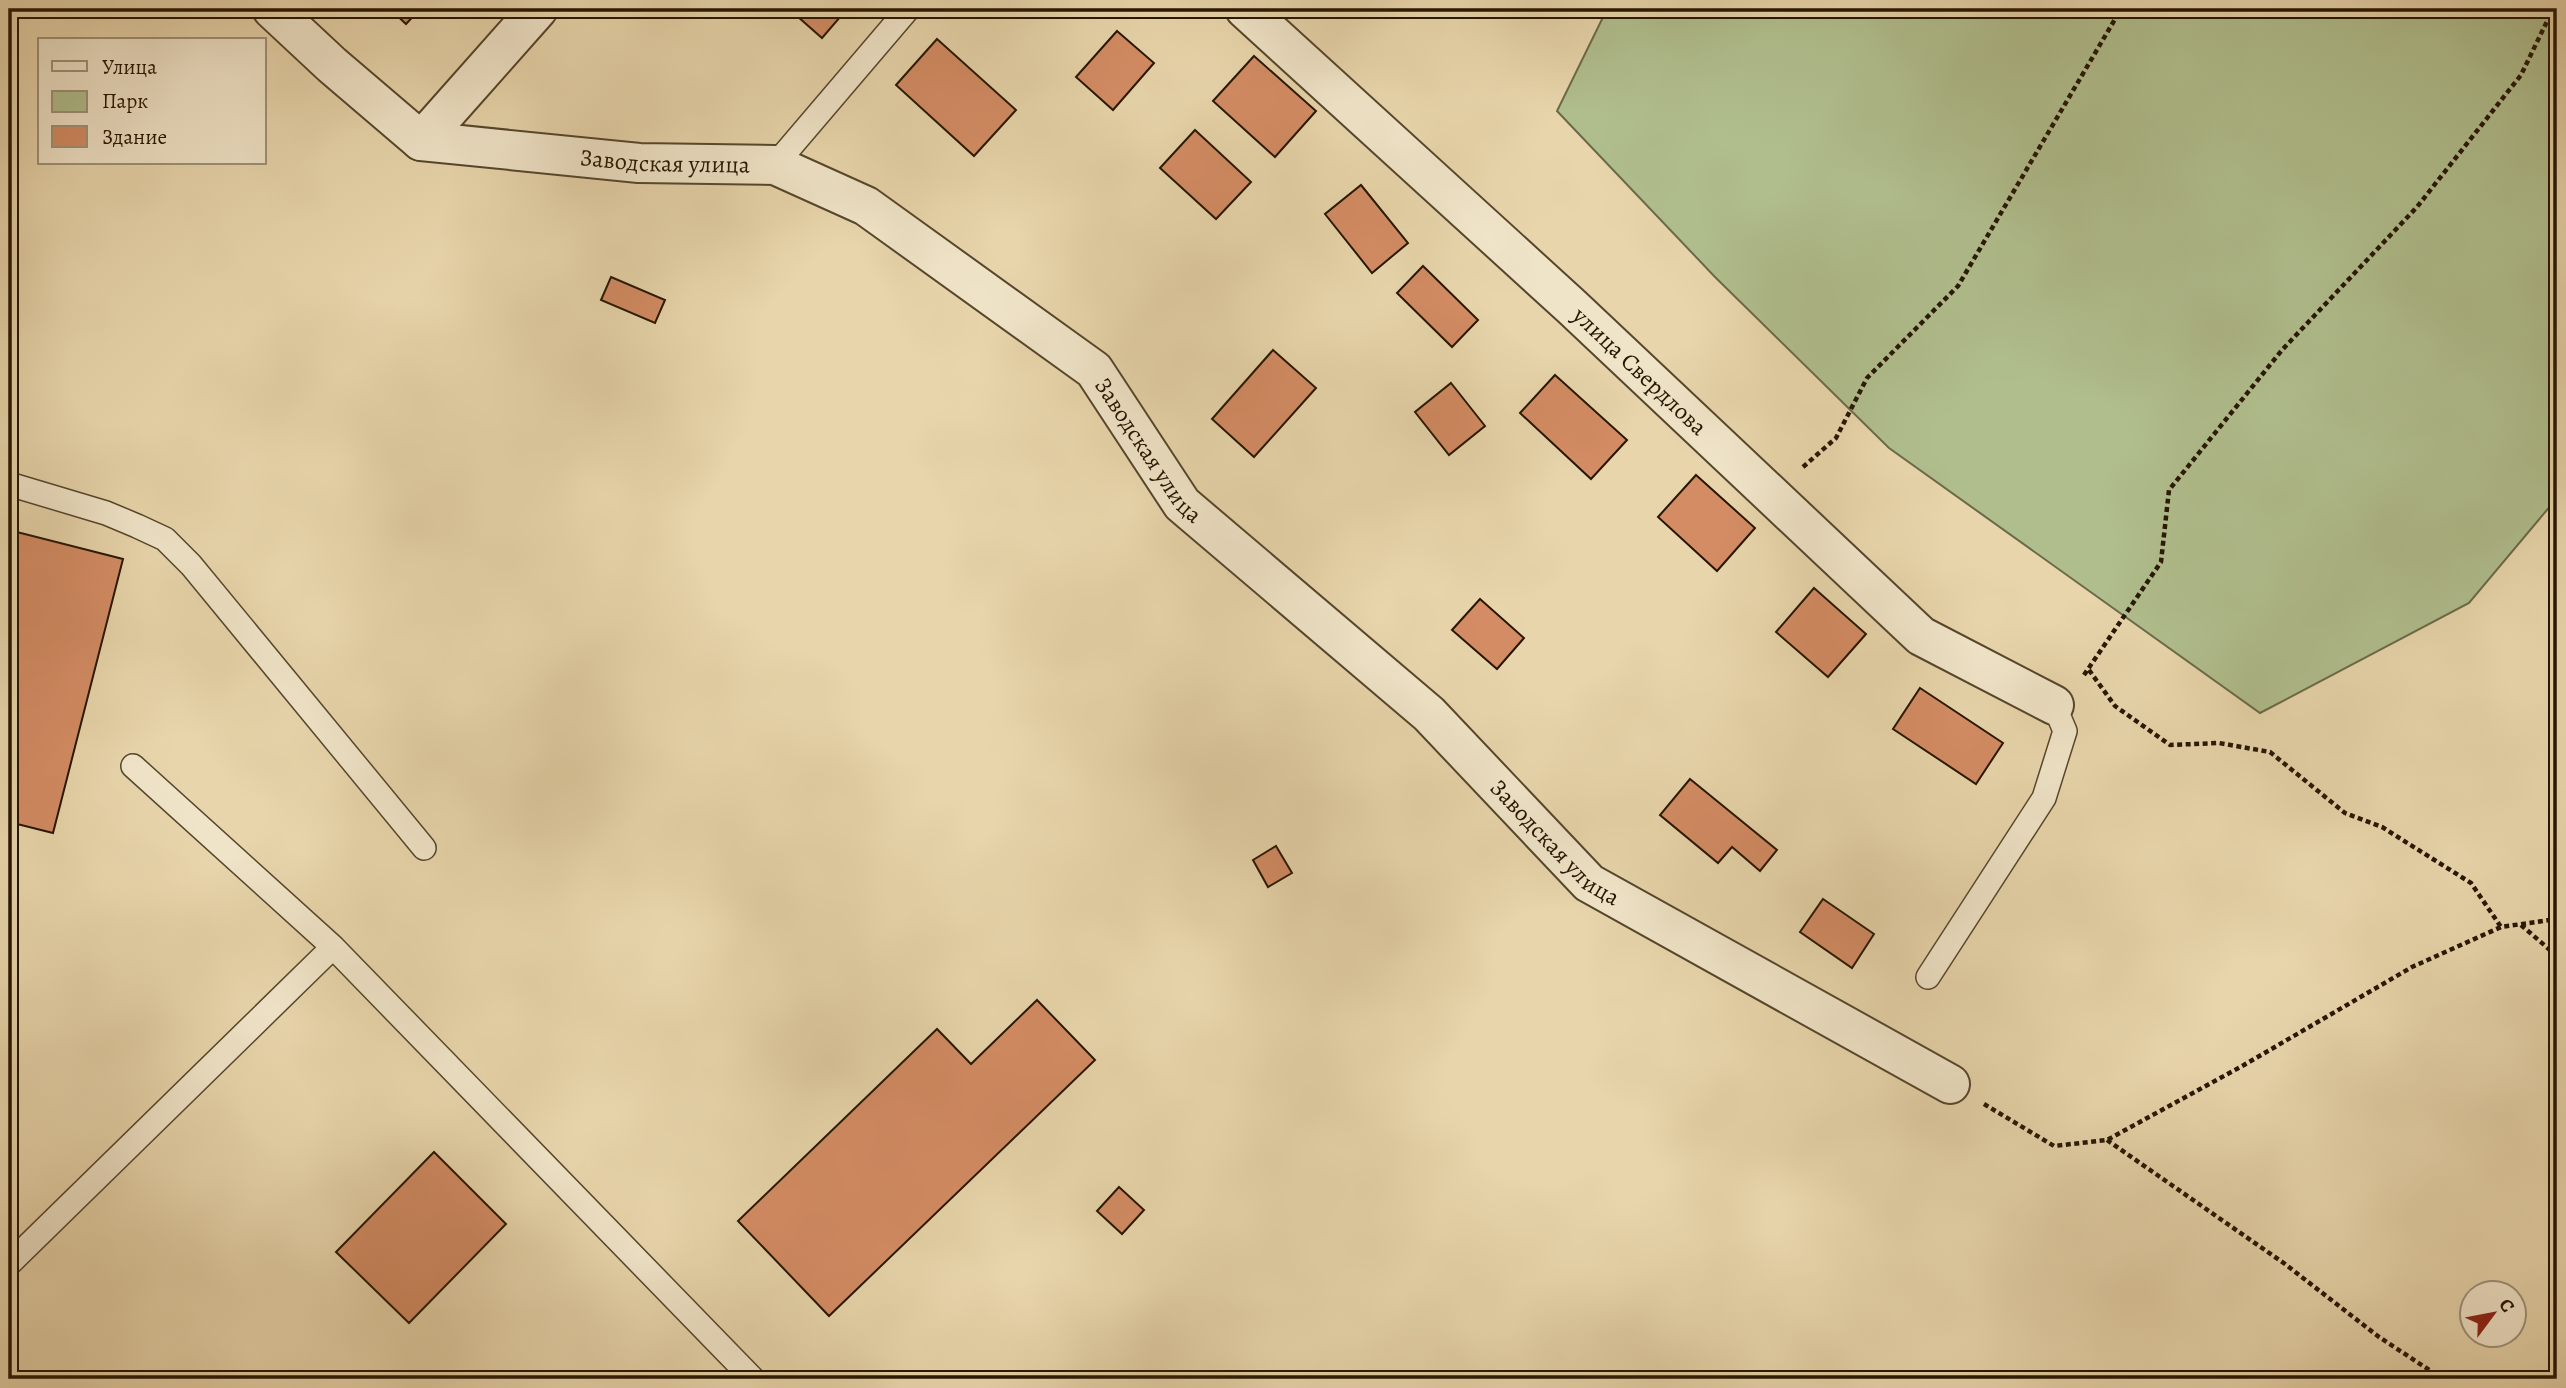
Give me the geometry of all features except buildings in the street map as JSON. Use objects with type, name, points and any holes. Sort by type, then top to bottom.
[{"type":"street","points":[[272,9],[332,65],[421,141],[538,9]]},
{"type":"street","name":"улица Свердлова","points":[[1245,9],[1572,306],[1922,636],[2054,705]]},
{"type":"street","name":"Заводская улица","points":[[421,141],[639,163],[775,165],[866,206],[1094,370],[1182,504],[1429,714],[1589,883],[1951,1084]]},
{"type":"lane","points":[[775,165],[908,9]]},
{"type":"lane","points":[[9,485],[106,513],[165,539],[191,565],[424,848]]},
{"type":"lane","points":[[1928,977],[2044,798],[2065,731],[2054,705]]},
{"type":"lane","points":[[133,766],[333,947],[753,1379]]},
{"type":"lane","points":[[9,1264],[333,947]]},
{"type":"path","points":[[1771,494],[1836,438],[1867,378],[1958,286],[2121,9]]},
{"type":"path","points":[[2054,705],[2089,670],[2161,562],[2169,490],[2282,350],[2417,207],[2521,75],[2553,9]]},
{"type":"path","points":[[2089,670],[2115,706],[2170,745],[2219,743],[2270,751],[2345,813],[2382,827],[2471,883],[2501,928]]},
{"type":"path","points":[[1951,1084],[2054,1146],[2107,1140],[2244,1065],[2412,967],[2501,928],[2557,919]]},
{"type":"path","points":[[2521,925],[2557,956]]},
{"type":"path","points":[[2107,1140],[2285,1264],[2379,1337],[2443,1379]]},
{"type":"green space","points":[[1607,9],[2557,9],[2557,498],[2469,603],[2260,713],[1889,448],[1715,277],[1557,111]]}]
